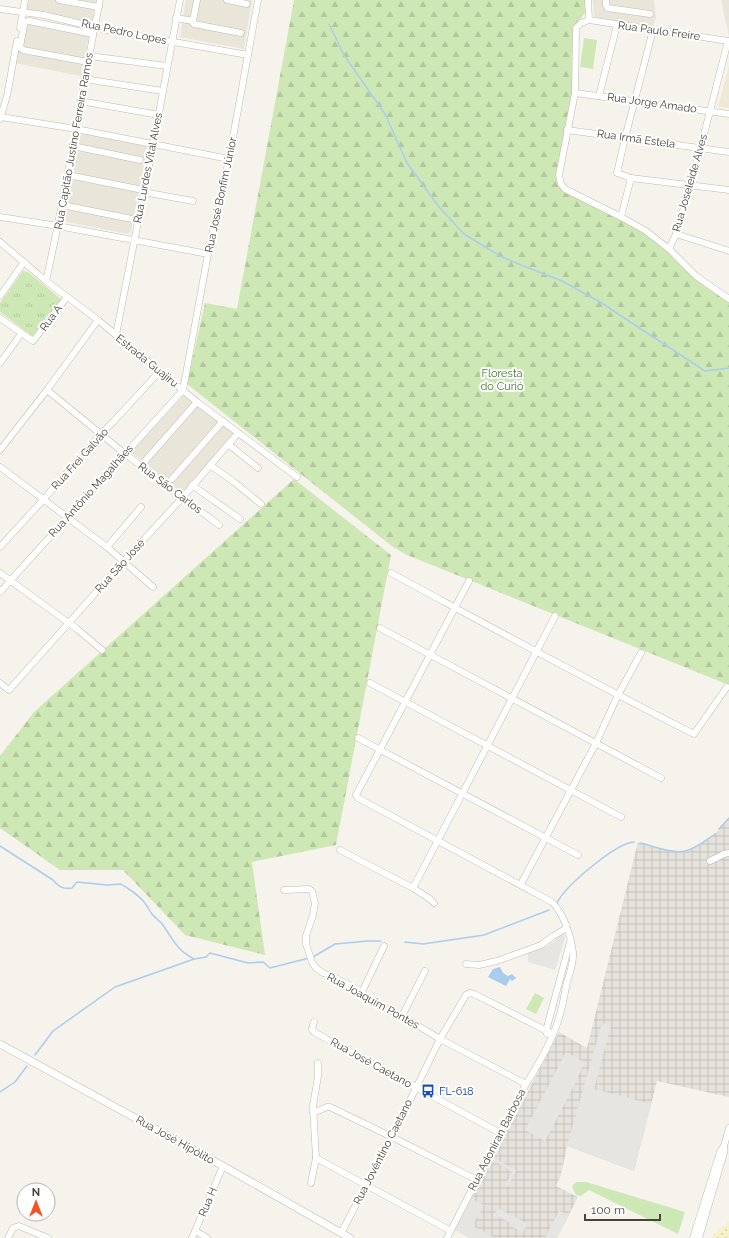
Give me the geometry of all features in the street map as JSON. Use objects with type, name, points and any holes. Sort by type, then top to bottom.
[{"type":"street","points":[[25,0],[7,96],[1,118],[76,129],[229,159]]},
{"type":"street","points":[[59,0],[99,3]]},
{"type":"street","name":"Rua Lurdes Vítal Alves","points":[[116,335],[130,268],[140,191],[153,145],[180,0]]},
{"type":"street","points":[[193,21],[197,0]]},
{"type":"street","points":[[227,0],[247,4]]},
{"type":"street","name":"Rua José Bonfim Júnior","points":[[183,390],[208,254],[229,159],[258,0]]},
{"type":"street","points":[[588,0],[589,20],[581,23],[576,28],[575,93],[559,175],[561,184],[565,189],[646,231],[670,249],[675,257],[696,276],[729,299]]},
{"type":"street","points":[[606,0],[606,5],[608,8],[650,14]]},
{"type":"street","name":"Rua Capitão Justino Ferreira Ramos","points":[[46,281],[68,175],[80,101],[99,3]]},
{"type":"street","name":"Rua Pedro Lopes","points":[[0,9],[44,15],[117,32],[248,55]]},
{"type":"street","points":[[176,18],[193,21],[194,24],[241,33]]},
{"type":"street","name":"Rua Paulo Freire","points":[[589,20],[729,41]]},
{"type":"street","points":[[93,34],[25,22],[20,47],[23,50],[88,59],[167,66]]},
{"type":"street","points":[[599,96],[617,25]]},
{"type":"street","points":[[653,30],[617,173],[631,178],[691,184],[729,190]]},
{"type":"street","name":"Rua Joseleide Alves","points":[[670,249],[691,184],[729,41]]},
{"type":"street","points":[[84,79],[163,91]]},
{"type":"street","name":"Rua Jorge Amado","points":[[575,93],[729,114]]},
{"type":"street","points":[[80,101],[159,115]]},
{"type":"street","name":"Rua Irmã Estela","points":[[567,130],[729,152]]},
{"type":"street","points":[[73,146],[140,160]]},
{"type":"street","points":[[68,175],[193,201]]},
{"type":"street","points":[[621,217],[631,178]]},
{"type":"street","points":[[62,205],[132,219]]},
{"type":"street","points":[[0,217],[58,226],[208,254]]},
{"type":"street","points":[[676,234],[729,251]]},
{"type":"street","name":"Estrada Guajiru","points":[[0,242],[46,281],[98,320],[197,402],[297,477]]},
{"type":"street","points":[[0,296],[24,262]]},
{"type":"street","name":"Rua A","points":[[21,334],[32,341],[35,340],[67,297]]},
{"type":"street","points":[[0,318],[21,334],[0,363]]},
{"type":"street","points":[[0,450],[47,390],[98,320]]},
{"type":"street","name":"Rua Frei Galvão","points":[[0,547],[100,434],[160,371]]},
{"type":"street","name":"Rua São Carlos","points":[[47,390],[124,453],[219,524]]},
{"type":"street","name":"Rua Antônio Magalhães","points":[[0,592],[124,453],[183,390]]},
{"type":"street","points":[[146,461],[197,402]]},
{"type":"street","points":[[172,479],[223,421]]},
{"type":"street","name":"Rua São José","points":[[0,683],[9,690],[122,562],[183,497],[238,433]]},
{"type":"street","points":[[228,444],[258,468]]},
{"type":"street","points":[[210,465],[261,504]]},
{"type":"street","points":[[0,468],[107,547],[122,562],[153,587]]},
{"type":"street","points":[[192,485],[240,519]]},
{"type":"street","points":[[107,547],[141,507]]},
{"type":"street","points":[[391,573],[618,696],[694,734],[727,687]]},
{"type":"street","points":[[0,574],[68,623],[102,650]]},
{"type":"street","points":[[379,749],[469,581]]},
{"type":"street","points":[[413,888],[555,616]]},
{"type":"street","points":[[380,628],[661,778]]},
{"type":"street","points":[[521,884],[596,743],[618,696],[641,653]]},
{"type":"street","points":[[370,684],[621,817]]},
{"type":"street","points":[[358,738],[578,855]]},
{"type":"street","name":"Rua Adoniran Barbosa","points":[[379,749],[356,792],[357,796],[552,902],[561,915],[570,934],[570,942],[573,952],[572,963],[553,1034],[447,1238]]},
{"type":"street","points":[[340,850],[413,888],[434,903]]},
{"type":"street","points":[[710,861],[729,853]]},
{"type":"street","name":"Rua Joaquim Pontes","points":[[284,890],[309,889],[314,896],[314,912],[306,940],[314,966],[323,973],[332,976],[362,992],[368,1000],[402,1016],[440,1039],[526,1084]]},
{"type":"street","points":[[466,964],[479,965],[497,961],[541,945],[567,928]]},
{"type":"street","points":[[548,1043],[546,1031],[570,942]]},
{"type":"street","points":[[362,992],[384,946]]},
{"type":"street","points":[[402,1016],[425,971]]},
{"type":"street","name":"Rua Jovêntino Caetano","points":[[341,1233],[392,1137],[415,1087],[440,1039],[466,995],[470,993],[474,994],[546,1031]]},
{"type":"street","name":"Rua José Caetano","points":[[314,1022],[312,1029],[314,1032],[502,1134]]},
{"type":"street","points":[[546,1031],[553,1034]]},
{"type":"street","name":"Rua José Hipólito","points":[[0,1044],[223,1166],[350,1238]]},
{"type":"street","points":[[311,1183],[316,1158],[313,1106],[318,1076],[318,1063]]},
{"type":"street","points":[[313,1113],[327,1107],[330,1108],[392,1137],[477,1180]]},
{"type":"street","points":[[693,1238],[716,1173],[727,1147],[729,1128]]},
{"type":"street","points":[[316,1158],[451,1230]]},
{"type":"street","name":"Rua H","points":[[192,1238],[223,1166]]},
{"type":"street","points":[[699,1238],[716,1173]]},
{"type":"street","points":[[8,1238],[13,1228],[17,1226],[23,1227],[48,1238]]},
{"type":"street","points":[[196,1231],[207,1238]]},
{"type":"shaded area","points":[[26,0],[96,0],[92,22],[24,10]]},
{"type":"shaded area","points":[[186,0],[252,0],[244,49],[180,37]]},
{"type":"shaded area","points":[[593,0],[654,0],[656,17],[653,27],[597,19],[594,15]]},
{"type":"shaded area","points":[[721,0],[729,0],[729,37]]},
{"type":"shaded area","points":[[23,19],[90,31],[81,76],[15,63]]},
{"type":"shaded area","points":[[729,66],[729,108],[718,107]]},
{"type":"shaded area","points":[[83,133],[144,144],[147,148],[131,231],[128,234],[67,222],[64,219],[79,135]]},
{"type":"shaded area","points":[[183,396],[188,396],[232,432],[233,437],[185,491],[181,491],[133,454],[133,450]]},
{"type":"shaded area","points":[[729,818],[729,1097],[657,1081],[634,1171],[567,1146],[561,1175],[556,1186],[578,1197],[557,1238],[470,1238],[455,1230],[559,1032],[587,1048],[638,842],[677,852],[685,851],[698,846],[715,834]]},
{"type":"shaded area","points":[[563,933],[565,938],[555,970],[528,962],[528,953],[549,945]]},
{"type":"shaded area","points":[[602,1023],[611,1025],[594,1089],[651,1104],[634,1171],[567,1146]]},
{"type":"shaded area","points":[[566,1052],[584,1062],[576,1082],[545,1141],[525,1130]]},
{"type":"shaded area","points":[[493,1158],[516,1170],[508,1187],[505,1186],[512,1172],[508,1170],[508,1168],[492,1160]]},
{"type":"shaded area","points":[[471,1199],[484,1205],[480,1212],[483,1214],[481,1218],[477,1217],[473,1226],[495,1238],[470,1238],[455,1230]]},
{"type":"shaded area","points":[[498,1208],[528,1224],[522,1233],[513,1227],[514,1225],[496,1215],[495,1217],[493,1216]]},
{"type":"shaded area","points":[[559,1211],[569,1215],[557,1238],[545,1238]]},
{"type":"green space","name":"Floresta do Curió","points":[[294,0],[586,0],[587,11],[575,25],[573,95],[559,187],[631,222],[674,251],[694,274],[729,297],[729,685],[407,555],[393,547],[187,384],[205,303],[237,309]]},
{"type":"green space","points":[[584,38],[597,40],[593,69],[580,67]]},
{"type":"green space","points":[[23,271],[28,272],[61,299],[37,333],[32,336],[0,312],[0,303]]},
{"type":"green space","points":[[294,479],[391,555],[336,845],[252,862],[265,955],[185,935],[123,870],[60,870],[0,828],[0,756],[34,712]]},
{"type":"green space","points":[[535,993],[544,998],[536,1014],[526,1009]]},
{"type":"green space","points":[[577,1182],[586,1182],[685,1212],[678,1234],[589,1190],[581,1196],[576,1195],[572,1187]]},
{"type":"sand","points":[[729,1221],[729,1238],[711,1238]]},
{"type":"water","points":[[500,967],[503,973],[508,976],[512,974],[516,978],[512,981],[510,979],[506,986],[488,977],[493,969]]},
{"type":"waterway","points":[[329,24],[344,55],[385,114],[407,163],[439,207],[464,234],[500,256],[562,281],[600,302],[705,371],[729,368]]},
{"type":"waterway","points":[[719,829],[729,818]]},
{"type":"waterway","points":[[641,843],[669,851],[680,852],[701,844],[715,834]]},
{"type":"waterway","points":[[557,903],[570,886],[592,866],[626,844],[634,842]]},
{"type":"waterway","points":[[0,846],[62,887],[72,888],[77,882],[107,885],[121,884],[142,899],[151,913],[163,925],[179,948],[194,959]]},
{"type":"waterway","points":[[405,942],[423,944],[484,935],[549,910]]},
{"type":"waterway","points":[[313,957],[335,944],[381,941]]},
{"type":"waterway","points":[[35,1055],[53,1031],[115,987],[194,959],[206,957],[210,953],[248,963],[263,962],[270,968],[309,958]]},
{"type":"waterway","points":[[0,1092],[15,1082],[27,1066]]},
{"type":"place","name":"FL-618","points":[[428,1091]]}]
